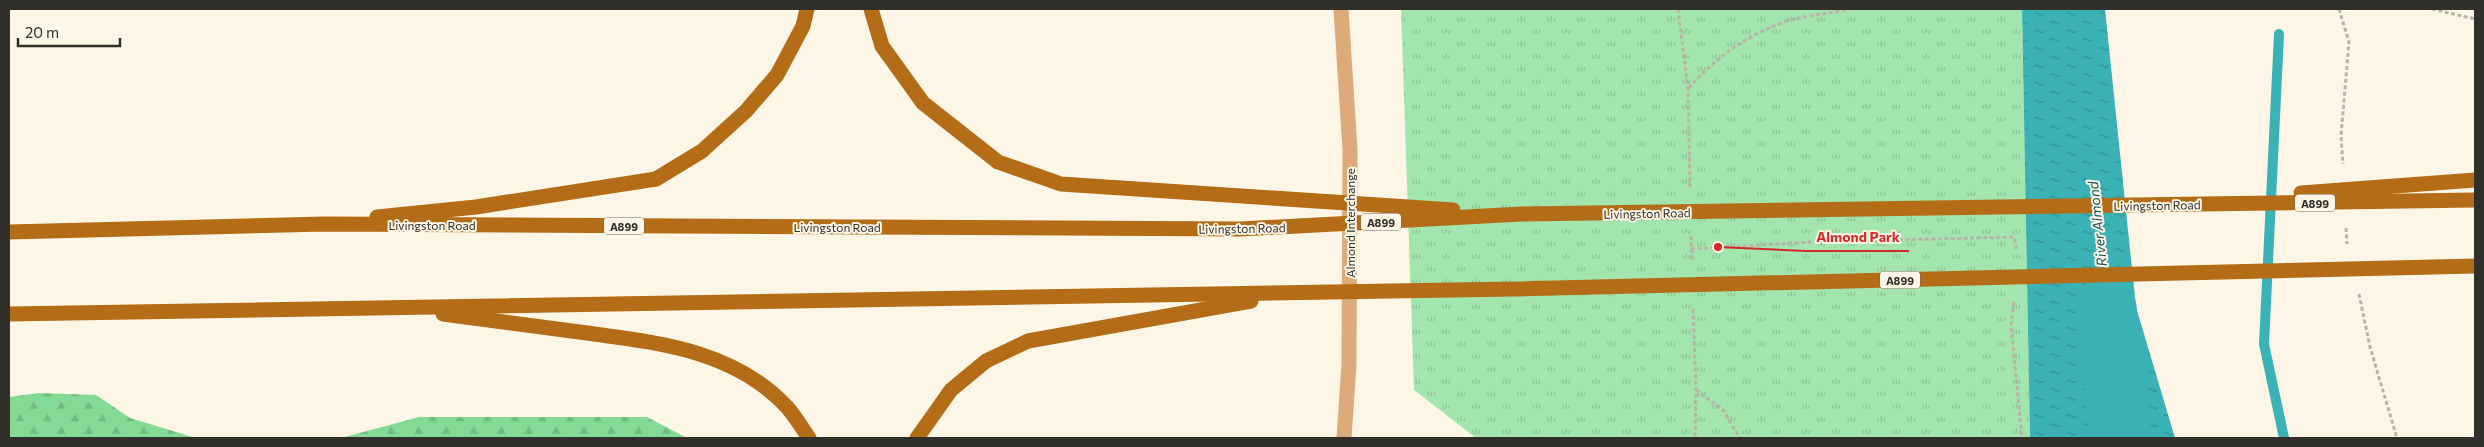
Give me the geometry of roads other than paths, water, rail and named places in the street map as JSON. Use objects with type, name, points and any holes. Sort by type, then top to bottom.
[{"type":"main road","points":[[324,224],[401,214],[476,208],[656,178],[702,151],[746,111],[777,75],[803,26],[807,9]]},
{"type":"main road","points":[[871,9],[882,46],[923,103],[998,162],[1061,184],[1522,214]]},
{"type":"main road","points":[[2155,205],[2475,180]]},
{"type":"main road","name":"Livingston Road","points":[[9,232],[324,224],[1240,229],[1522,214],[2475,200]]},
{"type":"main road","name":"A899","points":[[9,314],[395,307],[1238,298],[1324,292],[2475,266]]},
{"type":"main road","points":[[917,438],[951,390],[986,361],[1028,341],[1238,298]]},
{"type":"main road","name":"A899","points":[[395,307],[670,345],[709,357],[741,372],[766,388],[788,408],[809,438]]},
{"type":"street","name":"Almond Interchange","points":[[1341,9],[1350,150],[1349,364],[1344,438]]},
{"type":"water","points":[[2022,9],[2105,9],[2136,307],[2175,438],[2149,438],[2132,407],[2097,375],[2123,438],[2030,438]]},
{"type":"waterway","points":[[2279,34],[2264,344],[2284,438]]},
{"type":"waterway","name":"River Almond","points":[[2106,308],[2121,438]]},
{"type":"place","name":"Almond Park","points":[[1718,247]]}]
